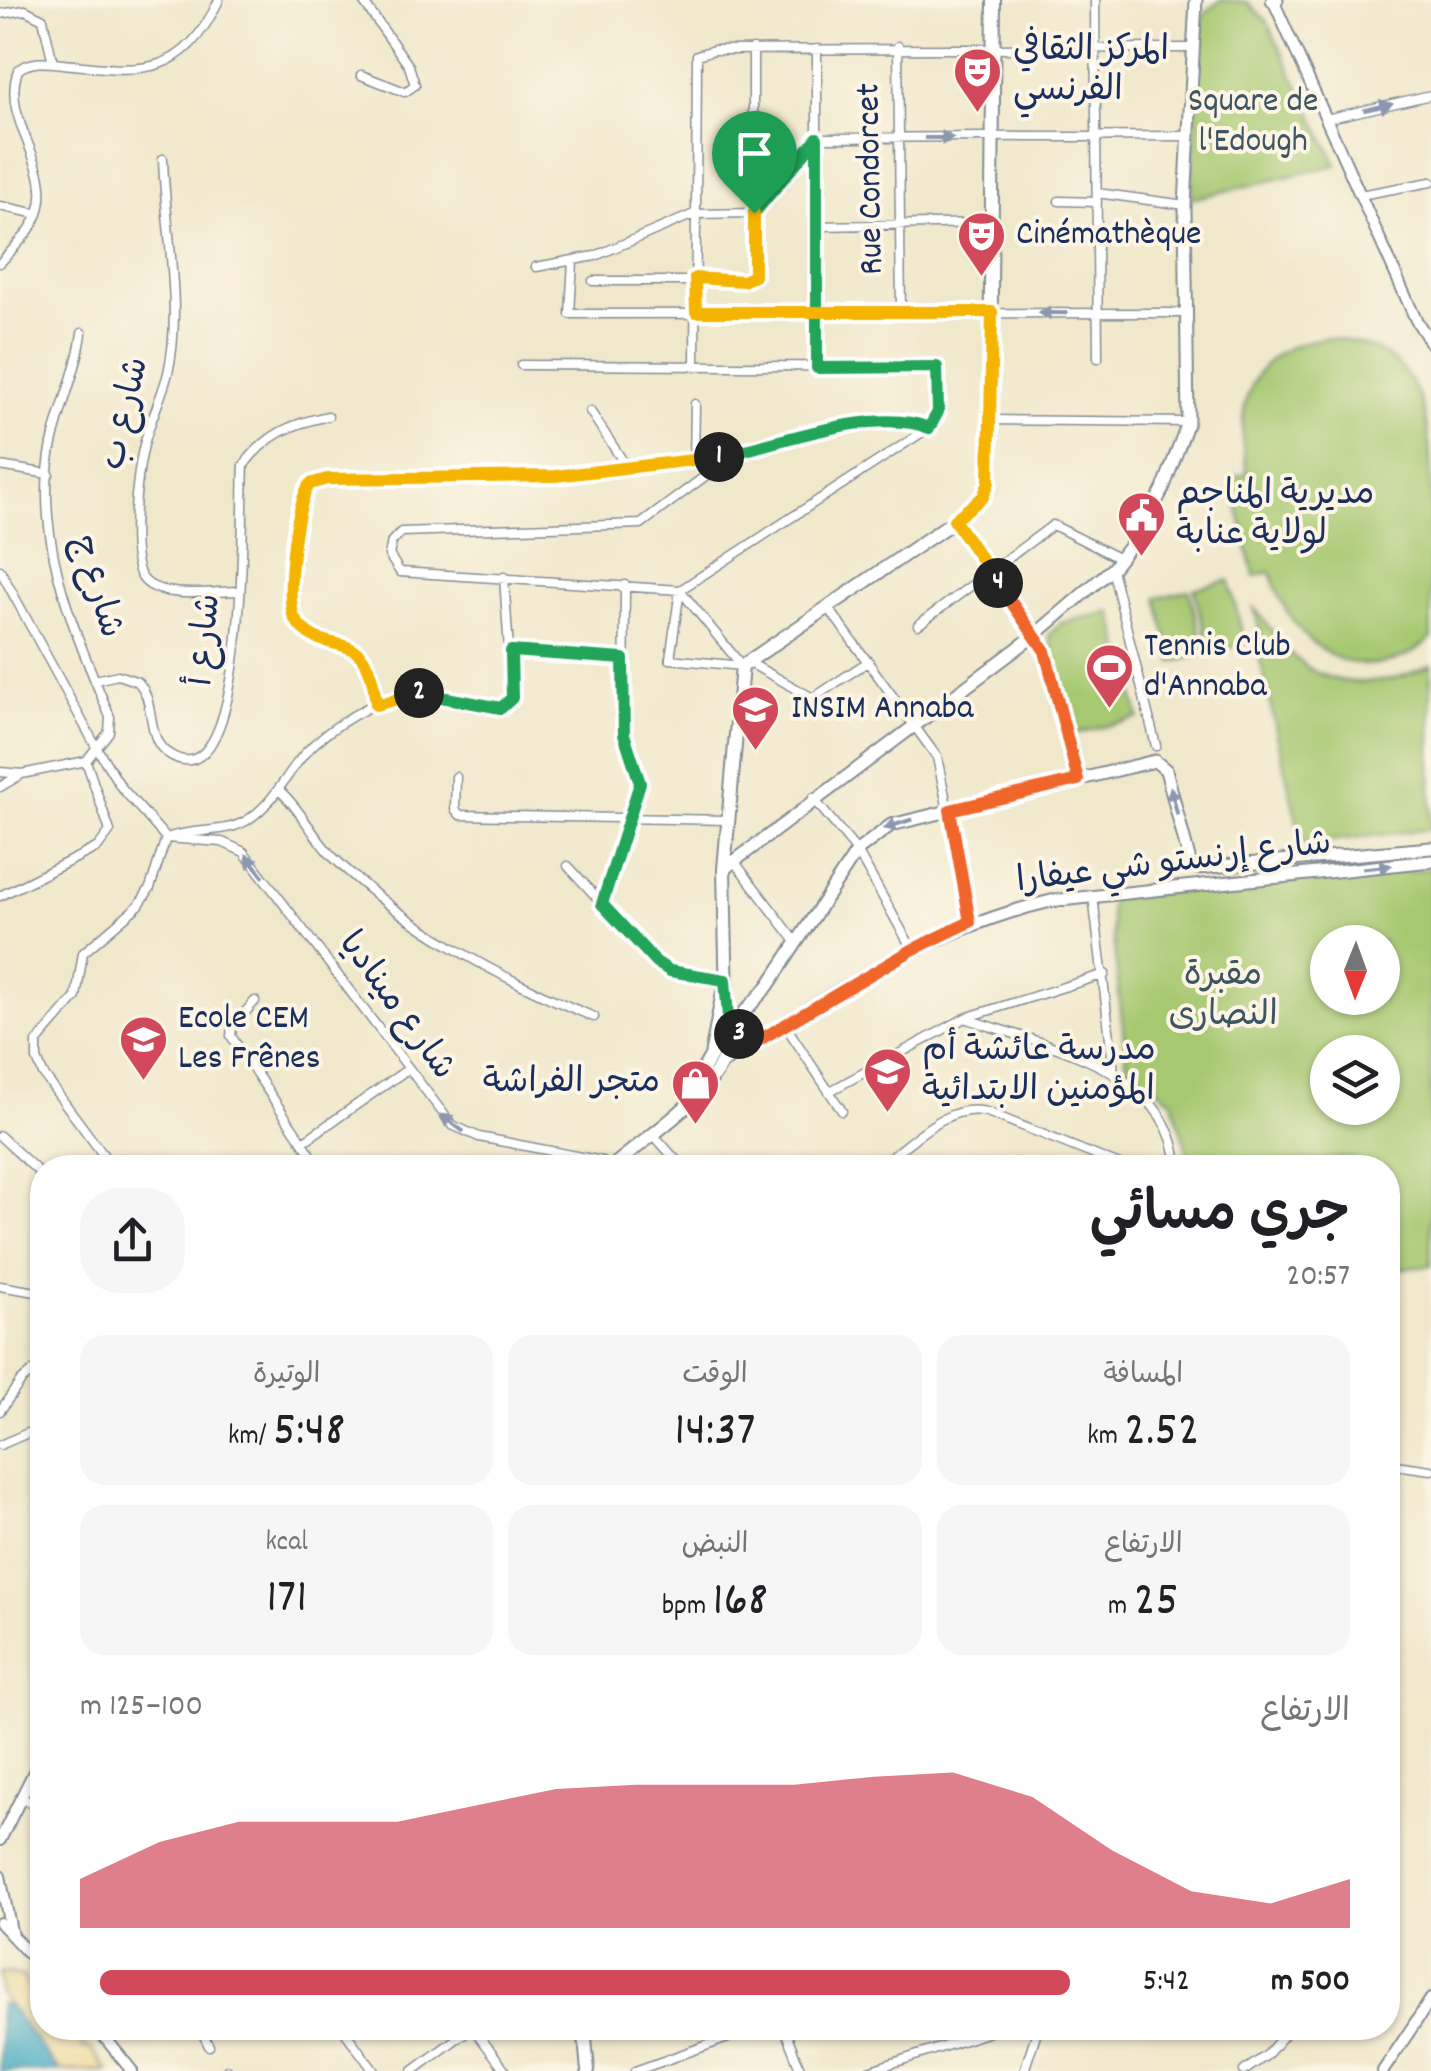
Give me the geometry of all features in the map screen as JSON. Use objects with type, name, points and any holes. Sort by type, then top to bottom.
[{"type":"main road","points":[[626,1155],[696,1098],[723,1063],[729,1029],[725,980],[727,820],[745,664],[954,520],[983,497],[989,482],[994,0]]},
{"type":"main road","points":[[729,865],[813,798],[1035,635],[1116,564],[1164,490],[1188,422],[1184,204],[1190,48],[1196,0]]},
{"type":"main road","name":"شارع إرنستو شي عيفارا","points":[[1078,780],[1152,761],[1162,763],[1190,862],[1198,868],[1431,848]]},
{"type":"main road","points":[[715,1042],[797,943],[857,851],[891,825],[1078,780]]},
{"type":"main road","name":"شارع إرنستو شي عيفارا","points":[[723,1063],[912,950],[970,922],[1051,900],[1431,862]]},
{"type":"main road","points":[[671,1116],[698,1082],[715,1042],[725,980]]},
{"type":"main road","points":[[729,1029],[756,1042]]},
{"type":"main road","points":[[584,2040],[585,2069]]},
{"type":"street","points":[[0,263],[38,214],[40,183],[17,138],[10,111],[12,84],[25,65],[53,63],[133,71],[166,64],[189,49],[219,0]]},
{"type":"street","points":[[361,75],[405,92],[415,85],[408,66],[362,0]]},
{"type":"street","points":[[1094,0],[1098,358]]},
{"type":"street","points":[[1274,0],[1360,196],[1431,343]]},
{"type":"street","points":[[0,14],[25,10],[43,19],[53,63]]},
{"type":"street","points":[[696,367],[697,56],[714,50],[898,46],[1190,48]]},
{"type":"street","name":"Rue Condorcet","points":[[898,46],[901,312]]},
{"type":"street","points":[[817,48],[817,368]]},
{"type":"street","points":[[593,281],[743,281],[754,276],[753,49]]},
{"type":"street","points":[[1326,119],[1431,95]]},
{"type":"street","points":[[536,267],[553,261],[574,262],[694,214],[754,213],[817,138],[1186,136]]},
{"type":"street","name":"شارع ب","points":[[163,159],[165,232],[174,286],[169,368],[143,447],[134,561],[142,578],[157,590],[240,591]]},
{"type":"street","points":[[1360,196],[1431,182]]},
{"type":"street","points":[[1058,201],[1097,198],[1184,204]]},
{"type":"street","points":[[0,206],[38,214]]},
{"type":"street","points":[[816,226],[992,223]]},
{"type":"street","points":[[574,262],[570,314],[1185,313]]},
{"type":"street","name":"شارع ج","points":[[82,333],[77,370],[52,443],[48,535],[55,569],[111,722],[106,736],[95,745]]},
{"type":"street","points":[[521,365],[937,367],[938,412],[929,428],[680,590],[400,572],[391,562],[389,548],[402,532],[646,523],[712,471],[717,458]]},
{"type":"street","points":[[694,462],[695,404]]},
{"type":"street","points":[[590,410],[626,466]]},
{"type":"street","name":"شارع أ","points":[[95,680],[118,675],[138,682],[146,693],[160,746],[178,757],[203,752],[230,702],[240,591],[244,465],[262,440],[297,423],[328,416]]},
{"type":"street","points":[[376,705],[374,674],[366,659],[305,629],[291,612],[299,506],[305,489],[321,479],[555,476],[694,462],[876,421],[910,420],[929,428]]},
{"type":"street","points":[[991,420],[1188,422]]},
{"type":"street","points":[[0,466],[49,474]]},
{"type":"street","points":[[954,520],[1047,658],[1078,780]]},
{"type":"street","points":[[918,625],[1053,526],[1116,564],[1156,746]]},
{"type":"street","points":[[0,570],[121,788],[166,838]]},
{"type":"street","points":[[166,838],[239,824],[279,790],[298,760],[322,737],[376,705],[420,693],[476,706],[504,707],[512,698],[504,577]]},
{"type":"street","points":[[602,904],[640,783],[624,734],[625,585]]},
{"type":"street","points":[[680,590],[670,659],[745,664]]},
{"type":"street","points":[[680,590],[745,664],[813,698],[868,661]]},
{"type":"street","points":[[828,606],[937,757],[970,922]]},
{"type":"street","points":[[511,651],[623,659]]},
{"type":"street","points":[[0,772],[22,774],[86,761],[95,745]]},
{"type":"street","points":[[0,896],[106,840],[110,820],[86,761]]},
{"type":"street","points":[[0,786],[22,774]]},
{"type":"street","points":[[456,778],[456,809],[460,815],[727,820]]},
{"type":"street","points":[[279,790],[294,803],[330,854],[398,909],[497,976],[594,1017]]},
{"type":"street","points":[[813,798],[857,851],[912,950]]},
{"type":"street","points":[[102,1155],[43,1074],[36,1058],[37,1042],[76,996],[80,961],[88,946],[128,917],[145,896],[166,838]]},
{"type":"street","name":"شارع ميناديا","points":[[166,838],[222,842],[244,852],[440,1115],[465,1132],[574,1155]]},
{"type":"street","points":[[729,865],[797,943]]},
{"type":"street","points":[[568,866],[656,962],[670,971],[725,980]]},
{"type":"street","points":[[1092,896],[1105,974],[1114,1072]]},
{"type":"street","points":[[830,1091],[965,1018],[1105,974]]},
{"type":"street","points":[[256,1001],[232,1027],[230,1036],[312,1155]]},
{"type":"street","points":[[965,1018],[1114,1072],[1166,1119],[1174,1155]]},
{"type":"street","points":[[785,1024],[842,1111]]},
{"type":"street","points":[[303,1142],[408,1069]]},
{"type":"street","points":[[894,1155],[944,1118],[964,1110],[987,1112],[1093,1155]]},
{"type":"street","points":[[652,1133],[671,1155]]},
{"type":"street","points":[[0,1136],[30,1163]]},
{"type":"street","points":[[0,1286],[30,1292]]},
{"type":"street","points":[[0,1410],[30,1373]]},
{"type":"street","points":[[0,1445],[30,1433]]},
{"type":"street","points":[[1400,1466],[1431,1470]]},
{"type":"street","points":[[0,1840],[30,1781]]},
{"type":"street","points":[[22,1798],[30,1803]]},
{"type":"street","points":[[0,1876],[12,1936]]},
{"type":"street","points":[[0,1923],[30,1955]]},
{"type":"street","points":[[1383,2071],[1431,1998]]},
{"type":"street","points":[[107,2040],[132,2071]]},
{"type":"street","points":[[206,2040],[209,2046]]},
{"type":"street","points":[[351,2040],[374,2071]]},
{"type":"street","points":[[413,2071],[456,2040]]},
{"type":"street","points":[[481,2040],[506,2071]]},
{"type":"street","points":[[636,2071],[723,2040]]},
{"type":"street","points":[[789,2040],[801,2071]]},
{"type":"street","points":[[868,2071],[965,2040]]},
{"type":"street","points":[[1024,2071],[1034,2040]]},
{"type":"street","points":[[1244,2071],[1280,2040]]},
{"type":"green space","name":"Square de l'Edough","points":[[1221,0],[1247,2],[1266,20],[1337,165],[1191,199],[1201,25],[1205,13]]},
{"type":"green space","points":[[1326,338],[1361,344],[1387,356],[1405,373],[1418,394],[1425,419],[1431,477],[1431,639],[1405,656],[1380,664],[1355,663],[1332,656],[1294,623],[1271,572],[1254,576],[1231,478],[1247,473],[1243,448],[1246,403],[1263,367],[1279,353]]},
{"type":"green space","points":[[1229,580],[1245,644],[1210,653],[1194,589]]},
{"type":"green space","points":[[1189,590],[1205,654],[1173,662],[1157,598]]},
{"type":"green space","points":[[1254,608],[1293,656],[1324,676],[1342,681],[1378,681],[1431,665],[1431,829],[1302,844],[1259,655],[1265,653]]},
{"type":"green space","points":[[1112,612],[1139,718],[1074,734],[1049,635],[1061,623]]},
{"type":"green space","name":"مقبرة النصارى","points":[[1431,868],[1431,1266],[1400,1269],[1400,1155],[1188,1155],[1172,1100],[1127,1067],[1111,898]]},
{"type":"sand","points":[[0,1972],[22,1976],[30,1988],[30,2033],[0,1994]]},
{"type":"sand","points":[[35,2040],[84,2040],[82,2048],[90,2048],[108,2071],[59,2071]]},
{"type":"water","points":[[0,2003],[10,2007],[30,2033],[30,2040],[35,2040],[59,2071],[0,2071]]},
{"type":"place","name":"المركز الثقافي الفرنسي","points":[[978,114]]},
{"type":"place","name":"Cinémathèque","points":[[981,278]]},
{"type":"place","name":"مديرية المناجم لولاية عنابة","points":[[1141,558]]},
{"type":"place","name":"Tennis Club d'Annaba","points":[[1109,710]]},
{"type":"place","name":"INSIM Annaba","points":[[756,752]]},
{"type":"place","name":"Ecole CEM Les Frênes","points":[[143,1082]]},
{"type":"place","name":"مدرسة عائشة أم المؤمنين الابتدائية","points":[[887,1114]]},
{"type":"place","name":"متجر الفراشة","points":[[695,1126]]},
{"type":"route","points":[[754,213],[754,276],[743,281],[695,278],[696,312],[816,312],[901,312],[992,312],[989,482],[983,497],[954,520],[1045,651],[1078,780],[950,810],[970,922],[912,950],[756,1042],[729,1029],[725,980],[670,971],[656,962],[602,904],[640,783],[624,734],[623,659],[511,651],[512,698],[504,707],[476,706],[420,693],[376,705],[374,674],[366,659],[305,629],[294,618],[290,604],[300,500],[305,489],[321,479],[555,476],[694,462],[876,421],[910,420],[929,428],[938,412],[937,367],[817,368],[816,312],[817,138],[754,213]]}]
